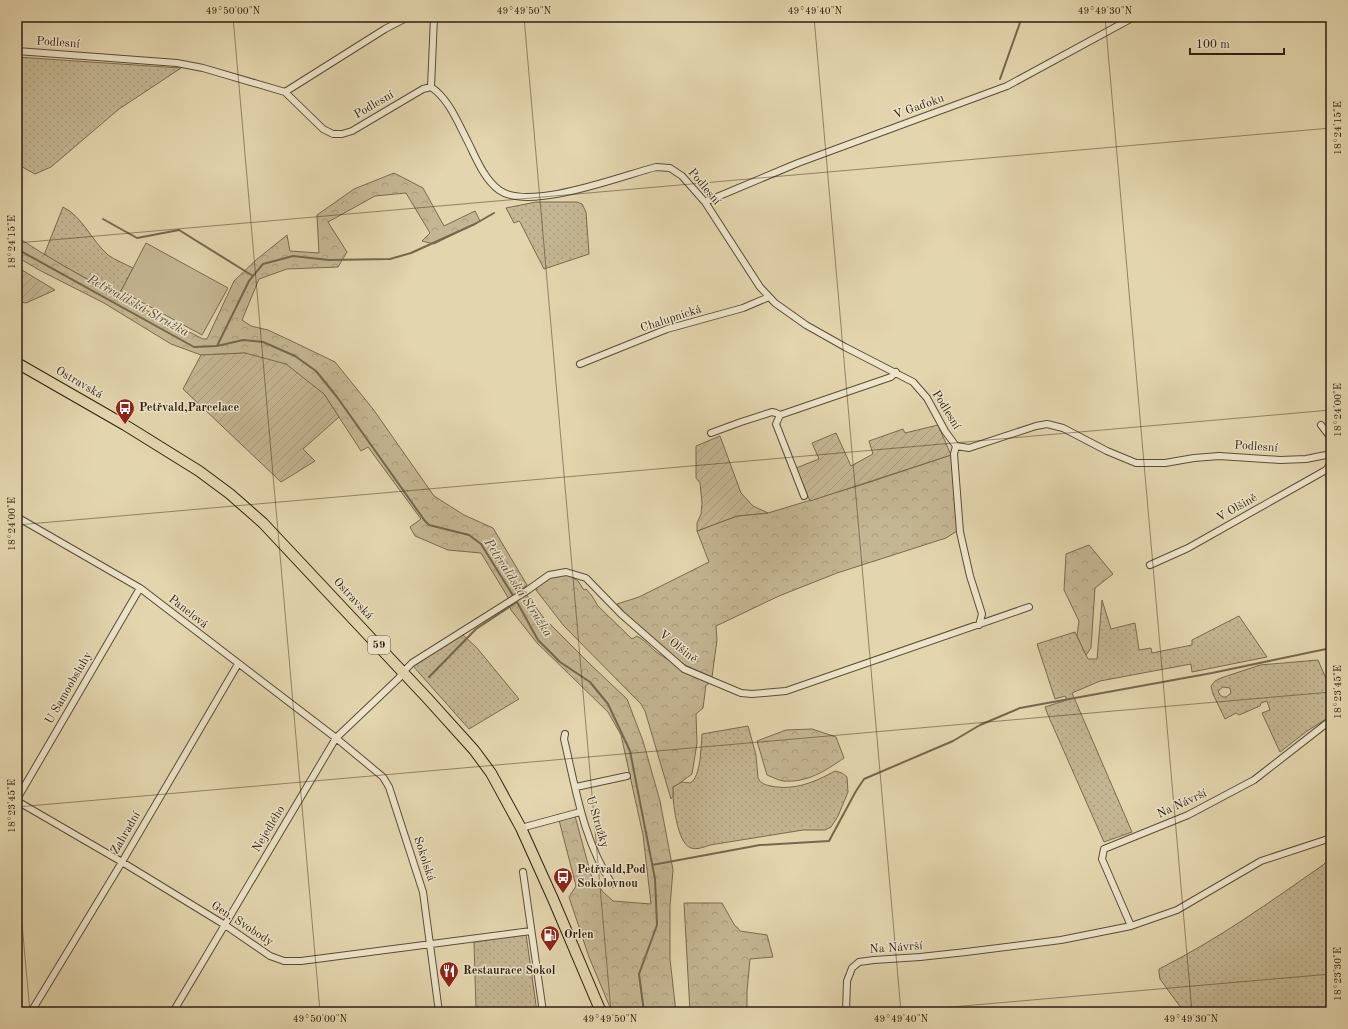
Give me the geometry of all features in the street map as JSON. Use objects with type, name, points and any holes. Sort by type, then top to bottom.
[{"type":"main road","name":"Ostravská","points":[[17,362],[125,425],[199,471],[230,494],[263,523],[474,750],[491,774],[521,828],[556,904],[601,1012]]},
{"type":"street","points":[[286,92],[385,29],[408,17]]},
{"type":"street","points":[[431,87],[434,17]]},
{"type":"street","name":"V Gaďoku","points":[[705,202],[798,163],[1007,86],[1134,17]]},
{"type":"street","name":"Podlesní","points":[[17,51],[177,63],[203,68],[286,92],[323,129],[333,134],[342,134],[352,130],[423,89],[431,87],[442,96],[489,180],[500,191],[513,196],[527,198],[556,195],[656,167],[670,168],[682,176],[705,202],[760,287],[775,303],[806,325],[913,382],[927,398],[945,431],[956,446],[969,448],[1036,426],[1048,424],[1062,428],[1107,451],[1136,463],[1165,463],[1194,458],[1219,456],[1280,460],[1306,459],[1331,455]]},
{"type":"street","name":"Chalupnická","points":[[580,364],[667,329],[743,308],[769,297]]},
{"type":"street","points":[[804,496],[776,424],[780,415],[891,377],[896,372]]},
{"type":"street","points":[[711,433],[772,412],[776,412],[780,415]]},
{"type":"street","points":[[1321,425],[1331,438]]},
{"type":"street","points":[[956,446],[954,454],[960,532],[970,576],[982,614],[979,625]]},
{"type":"street","name":"V Olšině","points":[[1150,565],[1195,544],[1326,470],[1331,463]]},
{"type":"street","name":"Panelová","points":[[17,517],[140,588],[336,738]]},
{"type":"street","name":"V Olšině","points":[[403,672],[412,663],[528,590],[549,575],[566,572],[586,578],[621,614],[684,669],[741,693],[752,694],[786,691],[1029,607]]},
{"type":"street","name":"U Samoobsluhy","points":[[17,800],[140,588]]},
{"type":"street","name":"Zahradní","points":[[31,1012],[122,862],[238,664]]},
{"type":"street","name":"Nejedlého","points":[[173,1012],[336,738],[400,678],[403,672]]},
{"type":"street","name":"Na Návrší","points":[[1131,926],[1102,859],[1104,849],[1188,815],[1254,780],[1331,720]]},
{"type":"street","name":"U Stružky","points":[[565,734],[564,739],[576,787],[580,812],[594,853],[612,884]]},
{"type":"street","name":"Sokolská","points":[[336,738],[383,777],[389,787],[423,892],[439,1012]]},
{"type":"street","name":"U Stružky","points":[[576,787],[627,776]]},
{"type":"street","name":"Gen. Svobody","points":[[17,800],[225,925],[270,956],[284,961],[301,961],[531,931]]},
{"type":"street","points":[[521,828],[580,812]]},
{"type":"street","name":"Na Návrší","points":[[846,1012],[847,981],[852,968],[859,962],[958,953],[1062,940],[1131,926],[1177,910],[1261,861],[1331,838]]},
{"type":"street","points":[[523,872],[543,1012]]},
{"type":"green space","points":[[17,57],[181,68],[119,109],[51,167],[35,174],[17,164]]},
{"type":"green space","points":[[394,173],[423,188],[444,226],[475,211],[480,221],[434,244],[422,241],[430,233],[406,193],[375,196],[328,222],[347,252],[338,267],[287,269],[259,279],[242,320],[251,326],[268,330],[335,362],[373,409],[434,496],[464,515],[493,528],[527,585],[509,599],[481,553],[448,550],[415,536],[410,527],[421,519],[368,447],[361,451],[324,394],[245,353],[201,355],[171,344],[104,303],[17,257],[17,237],[108,291],[203,339],[207,339],[234,281],[256,260],[287,235],[290,251],[319,253],[317,215],[354,189]]},
{"type":"green space","points":[[536,202],[577,202],[582,204],[586,212],[589,254],[544,269],[520,222],[514,223],[506,208]]},
{"type":"green space","points":[[63,207],[70,211],[82,223],[108,255],[133,268],[121,291],[112,293],[44,255]]},
{"type":"green space","points":[[146,243],[228,288],[202,335],[121,291]]},
{"type":"green space","points":[[17,267],[55,290],[26,303],[17,301]]},
{"type":"green space","points":[[245,353],[286,364],[324,394],[339,417],[303,449],[315,461],[281,482],[183,389],[201,355]]},
{"type":"green space","points":[[938,425],[951,455],[810,501],[796,468],[819,459],[812,443],[836,433],[851,466],[873,454],[869,441],[903,429],[905,433]]},
{"type":"green space","points":[[720,436],[741,493],[753,506],[768,513],[737,516],[697,531],[697,523],[701,514],[702,503],[700,483],[696,478],[696,446]]},
{"type":"green space","points":[[951,455],[957,531],[946,538],[837,573],[779,596],[716,626],[717,640],[712,677],[685,665],[646,637],[617,604],[639,597],[709,562],[697,531],[737,516],[768,513],[864,484]]},
{"type":"green space","points":[[1089,545],[1113,574],[1095,588],[1091,648],[1086,655],[1077,636],[1079,621],[1064,590],[1066,554]]},
{"type":"green space","points":[[567,574],[578,581],[584,590],[586,589],[598,606],[632,639],[637,636],[656,652],[683,668],[712,682],[706,685],[703,708],[696,714],[697,743],[692,774],[673,787],[673,796],[671,799],[645,711],[641,704],[564,626],[536,590],[539,582],[551,576]]},
{"type":"green space","points":[[526,594],[543,617],[627,699],[643,741],[660,801],[673,870],[670,906],[670,959],[676,1012],[612,1012],[589,957],[569,897],[576,886],[559,820],[575,816],[591,875],[603,892],[613,901],[651,904],[643,835],[621,735],[608,712],[537,643],[511,610],[509,605]]},
{"type":"green space","points":[[1102,600],[1111,629],[1135,623],[1139,650],[1151,648],[1152,653],[1192,645],[1192,640],[1239,616],[1267,657],[1192,672],[1191,664],[1100,681],[1072,693],[1132,832],[1104,842],[1045,707],[1067,700],[1065,696],[1055,699],[1037,644],[1075,632],[1088,659],[1097,659]]},
{"type":"green space","points":[[462,634],[477,648],[519,699],[469,729],[413,666]]},
{"type":"green space","points":[[1318,660],[1331,690],[1331,716],[1307,731],[1280,752],[1262,713],[1270,710],[1267,701],[1261,703],[1260,706],[1239,715],[1236,713],[1225,719],[1213,694],[1211,686],[1215,681],[1221,678],[1260,665]],"holes":[[[1223,687],[1230,688],[1231,693],[1226,697],[1220,695],[1218,691]]]},
{"type":"green space","points":[[748,726],[756,755],[758,778],[764,784],[780,787],[796,786],[820,779],[835,771],[842,773],[847,777],[848,792],[838,816],[831,827],[825,830],[803,830],[693,849],[686,845],[679,830],[673,801],[673,787],[682,782],[690,783],[694,780],[700,761],[702,734]]},
{"type":"green space","points":[[812,729],[836,737],[844,758],[823,772],[800,780],[783,781],[767,775],[757,741],[786,730]]},
{"type":"green space","points":[[1331,857],[1331,1001],[1318,1012],[1184,1012],[1160,979],[1159,969],[1202,946],[1243,920],[1323,865]]},
{"type":"green space","points":[[684,903],[722,903],[735,926],[740,931],[767,935],[773,957],[750,959],[747,1012],[690,1012]]},
{"type":"green space","points":[[526,934],[537,1012],[443,1012],[443,1010],[476,1009],[474,942]]},
{"type":"waterway","points":[[1000,79],[1022,17]]},
{"type":"waterway","points":[[217,346],[249,281],[263,264],[293,256],[329,260],[390,259],[411,253],[475,224],[494,213]]},
{"type":"waterway","points":[[103,219],[137,238],[179,230],[253,276]]},
{"type":"waterway","name":"Petřvaldská Stružka","points":[[17,249],[194,347],[217,346],[243,340],[263,342],[295,356],[316,371],[337,397],[425,521],[429,525],[469,535],[481,544],[517,602],[538,640],[560,662],[590,682],[608,704],[630,751],[655,879],[657,925],[639,974],[644,1012]]},
{"type":"waterway","points":[[429,677],[476,629],[517,602]]},
{"type":"waterway","points":[[652,865],[760,845],[829,841],[864,779],[953,741],[980,725],[1020,708],[1212,673],[1331,648]]},
{"type":"place","name":"Petřvald,Parcelace","points":[[125,425]]},
{"type":"place","name":"Petřvald,Pod Sokolovnou","points":[[563,894]]},
{"type":"place","name":"Orlen","points":[[550,952]]},
{"type":"place","name":"Restaurace Sokol","points":[[449,988]]}]
